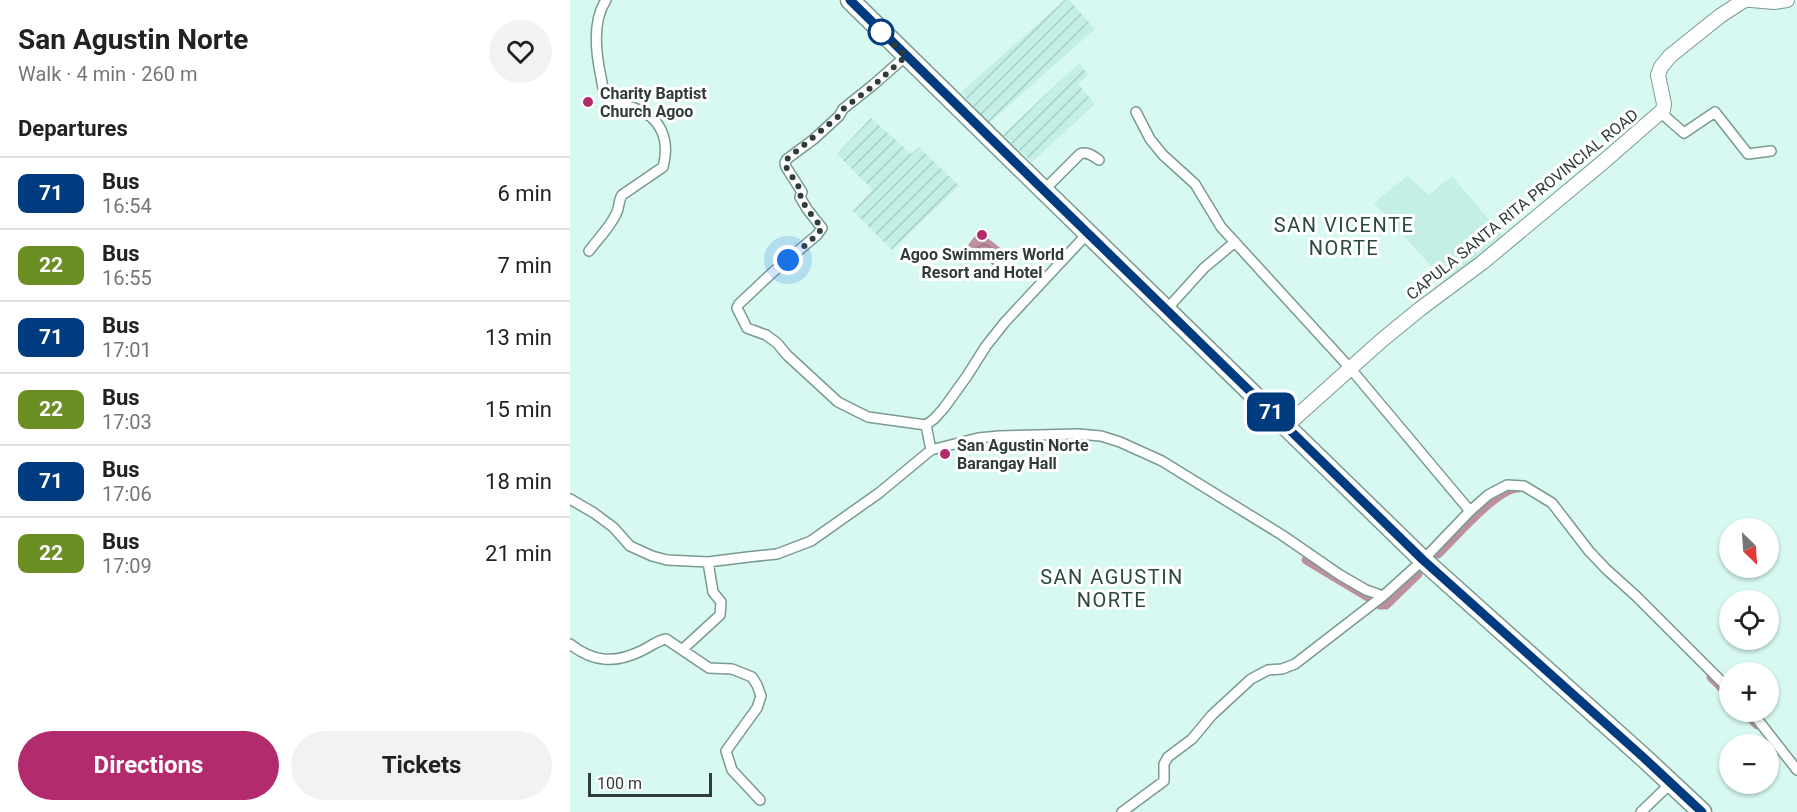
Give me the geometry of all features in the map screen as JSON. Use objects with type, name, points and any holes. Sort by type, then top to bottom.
[{"type":"highway","points":[[850,0],[1423,560],[1702,812]]},
{"type":"street","points":[[589,251],[615,217],[622,195],[663,167],[666,144],[659,127],[650,114],[607,98],[596,51],[600,14],[606,0]]},
{"type":"street","name":"CAPULA SANTA RITA PROVINCIAL ROAD","points":[[1286,426],[1420,309],[1483,262],[1663,110],[1664,104],[1658,75],[1670,56],[1720,16],[1743,1],[1787,0]]},
{"type":"street","points":[[906,56],[843,109],[839,116],[814,139],[787,159],[786,167],[802,192],[800,197],[821,225],[821,230],[739,304],[738,313],[747,328],[766,335],[777,343],[838,402],[868,417],[926,425],[944,408],[1005,322],[1088,233]]},
{"type":"street","points":[[1136,112],[1150,139],[1163,155],[1195,184],[1221,226],[1350,368],[1470,511]]},
{"type":"street","points":[[1660,112],[1684,134],[1714,112],[1748,154],[1771,151]]},
{"type":"street","points":[[1044,190],[1080,154],[1090,154],[1099,160]]},
{"type":"street","points":[[1166,310],[1204,268],[1235,242]]},
{"type":"street","points":[[926,425],[932,450]]},
{"type":"street","points":[[570,499],[613,527],[630,546],[667,560],[708,562],[777,554],[811,541],[879,493],[932,450],[978,438],[999,436],[1078,434],[1101,436],[1162,461],[1282,535],[1340,575],[1366,590],[1383,596]]},
{"type":"street","points":[[1122,812],[1164,781],[1164,768],[1168,758],[1192,739],[1212,715],[1251,679],[1268,670],[1282,669],[1295,664],[1383,596],[1488,495],[1515,484],[1524,486],[1552,503],[1606,569],[1719,679]]},
{"type":"street","points":[[683,649],[720,615],[721,602],[713,592],[708,562]]},
{"type":"street","points":[[570,644],[581,653],[609,661],[622,659],[643,650],[656,641],[666,639],[710,668],[732,669],[752,677],[758,685],[761,696],[757,708],[726,751],[732,770],[760,800]]},
{"type":"street","points":[[1759,722],[1797,770]]},
{"type":"street","points":[[1641,812],[1671,783]]},
{"type":"shaded area","points":[[1065,0],[1069,0],[1095,29],[989,123],[961,92]]},
{"type":"shaded area","points":[[1079,63],[1088,75],[1078,84],[1095,104],[1032,162],[1003,135]]},
{"type":"shaded area","points":[[871,118],[911,154],[919,147],[959,186],[892,250],[853,211],[873,190],[837,154]]},
{"type":"shaded area","points":[[1407,176],[1429,195],[1452,176],[1507,241],[1449,286],[1374,203]]},
{"type":"water","points":[[979,231],[1004,251],[993,265],[968,245]]},
{"type":"waterway","points":[[1438,554],[1488,505],[1509,490],[1518,488]]},
{"type":"waterway","points":[[1306,560],[1371,599]]},
{"type":"waterway","points":[[1380,605],[1386,605],[1418,574]]},
{"type":"waterway","points":[[1711,677],[1719,685]]},
{"type":"waterway","points":[[1754,722],[1757,725]]},
{"type":"bus line","name":"71","points":[[850,0],[1423,560],[1702,812]]},
{"type":"place","name":"Charity Baptist Church Agoo","points":[[588,102]]},
{"type":"place","name":"Agoo Swimmers World Resort and Hotel","points":[[982,235]]},
{"type":"place","name":"San Agustin Norte Barangay Hall","points":[[945,454]]},
{"type":"district","name":"SAN VICENTE NORTE","points":[[1344,236]]},
{"type":"district","name":"SAN AGUSTIN NORTE","points":[[1112,588]]},
{"type":"route","points":[[788,260],[822,228],[799,196],[802,192],[785,163],[839,116],[843,109],[906,56],[881,32]]}]
